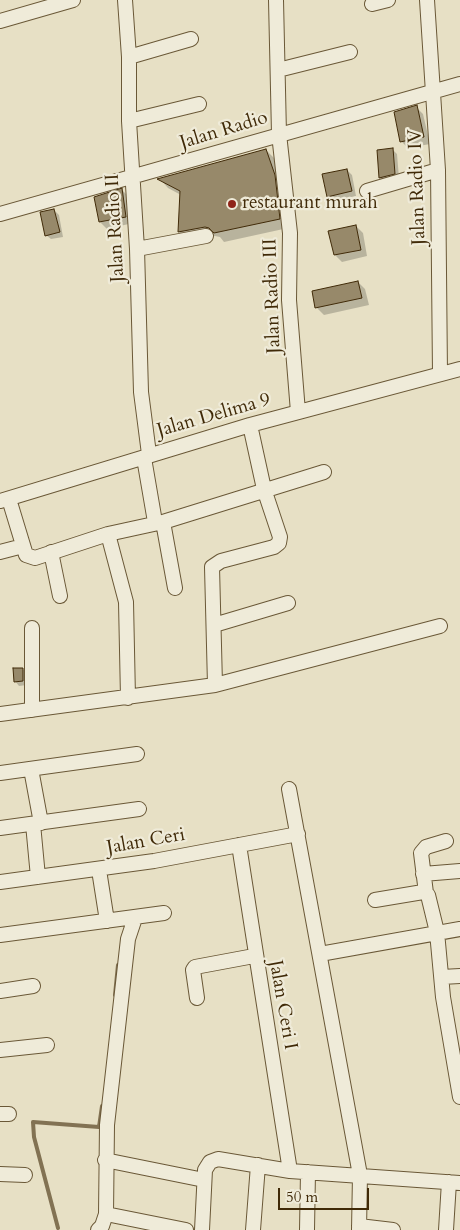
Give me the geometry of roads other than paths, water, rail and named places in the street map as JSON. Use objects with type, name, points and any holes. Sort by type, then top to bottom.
[{"type":"street","points":[[0,21],[72,0]]},
{"type":"street","name":"Jalan Radio II","points":[[125,0],[129,57],[129,121],[137,249],[141,392],[147,456],[159,522],[175,588]]},
{"type":"street","name":"Jalan Radio III","points":[[276,0],[279,134],[290,233],[289,300],[298,412]]},
{"type":"street","points":[[372,4],[388,0]]},
{"type":"street","name":"Jalan Radio IV","points":[[427,0],[438,170],[440,374]]},
{"type":"street","points":[[129,57],[191,39]]},
{"type":"street","points":[[278,70],[350,52]]},
{"type":"street","name":"Jalan Radio","points":[[0,214],[265,140],[279,134],[433,90],[460,84]]},
{"type":"street","points":[[129,121],[199,104]]},
{"type":"street","points":[[367,191],[438,170]]},
{"type":"street","points":[[137,249],[206,236]]},
{"type":"street","name":"Jalan Delima 9","points":[[4,500],[250,425],[345,402],[460,369]]},
{"type":"street","points":[[215,685],[211,572],[214,564],[274,546],[279,543],[280,537],[264,489],[250,425]]},
{"type":"street","points":[[4,500],[26,555],[30,558],[108,534],[159,522],[324,472]]},
{"type":"street","points":[[108,534],[126,602],[128,698]]},
{"type":"street","points":[[0,552],[23,546]]},
{"type":"street","points":[[51,552],[60,596]]},
{"type":"street","points":[[214,625],[288,603]]},
{"type":"street","points":[[0,714],[215,685],[440,626]]},
{"type":"street","points":[[32,628],[32,710]]},
{"type":"street","points":[[0,773],[137,754]]},
{"type":"street","points":[[31,769],[37,823],[38,878]]},
{"type":"street","points":[[289,788],[360,1175],[359,1228],[393,1230]]},
{"type":"street","points":[[0,828],[139,809]]},
{"type":"street","name":"Jalan Ceri","points":[[0,882],[99,870],[298,834]]},
{"type":"street","points":[[446,841],[423,849],[420,857],[426,893],[438,932],[443,997],[460,1097]]},
{"type":"street","name":"Jalan Ceri I","points":[[239,845],[254,956],[290,1171]]},
{"type":"street","points":[[99,870],[107,921]]},
{"type":"street","points":[[423,874],[460,871]]},
{"type":"street","points":[[376,900],[426,893]]},
{"type":"street","points":[[0,935],[164,913]]},
{"type":"street","points":[[98,1230],[102,1226],[106,1214],[105,1160],[107,1125],[128,939],[135,918]]},
{"type":"street","points":[[320,954],[438,932],[460,930]]},
{"type":"street","points":[[197,998],[194,967],[254,956]]},
{"type":"street","points":[[442,977],[460,976]]},
{"type":"street","points":[[0,991],[33,986]]},
{"type":"street","points":[[0,1050],[48,1045]]},
{"type":"street","points":[[202,1230],[205,1170],[210,1162],[218,1159],[290,1171],[454,1182],[446,1230]]},
{"type":"street","points":[[105,1160],[204,1180]]},
{"type":"street","points":[[253,1230],[258,1165]]},
{"type":"street","points":[[307,1230],[308,1172]]},
{"type":"street","points":[[0,1174],[25,1175]]},
{"type":"street","points":[[106,1214],[186,1230]]},
{"type":"waterway","points":[[115,995],[118,965]]},
{"type":"waterway","points":[[58,1228],[34,1137],[33,1122],[99,1127],[102,1106]]},
{"type":"place","name":"restaurant murah","points":[[232,204]]}]
